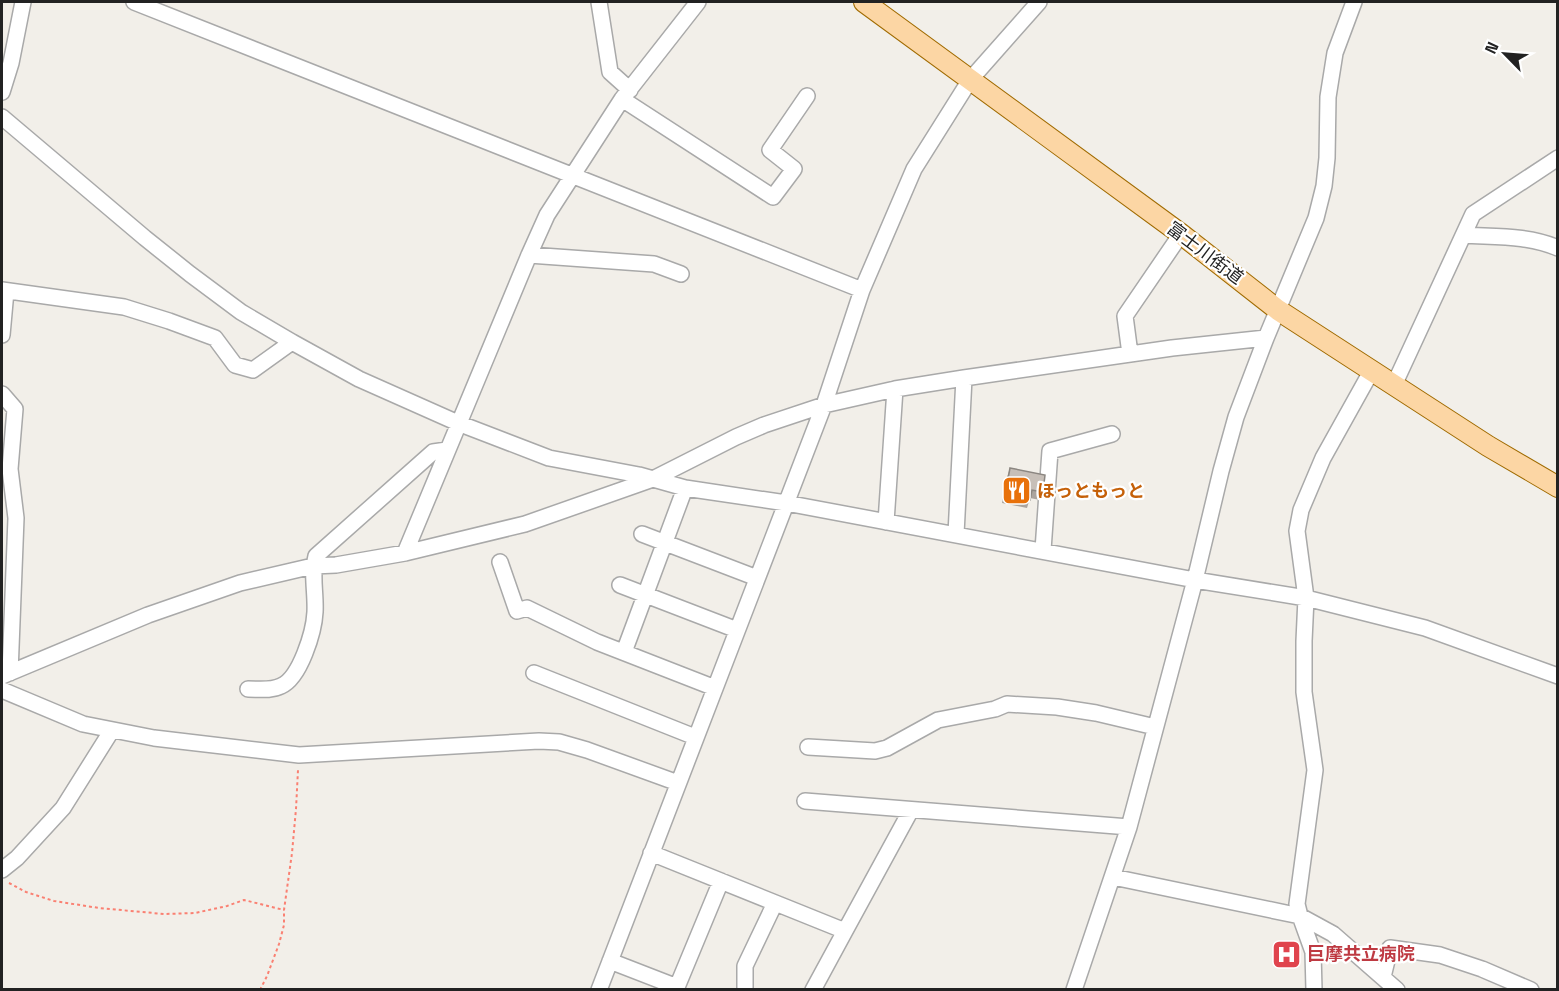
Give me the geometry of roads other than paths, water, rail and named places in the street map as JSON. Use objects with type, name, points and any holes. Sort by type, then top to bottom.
[{"type":"main road","name":"富士川街道","points":[[864,2],[1181,234],[1278,310],[1488,446],[1557,487]]},
{"type":"street","points":[[2,92],[23,2]]},
{"type":"street","points":[[134,2],[862,290]]},
{"type":"street","points":[[599,2],[610,72],[626,94],[773,198],[794,169],[770,150],[807,96]]},
{"type":"street","points":[[405,553],[547,215],[626,94],[699,2]]},
{"type":"street","points":[[599,990],[824,405],[862,290],[914,169],[970,80],[1039,2]]},
{"type":"street","points":[[1074,990],[1129,828],[1236,417],[1316,218],[1324,186],[1328,97],[1335,53],[1354,2]]},
{"type":"street","points":[[2,117],[190,274],[241,312],[359,379],[458,423],[549,458],[653,479],[685,489],[786,503],[1195,580],[1306,598],[1425,628],[1557,676]]},
{"type":"street","points":[[1394,385],[1473,214],[1557,158]]},
{"type":"street","points":[[1130,354],[1125,316],[1181,234]]},
{"type":"street","points":[[1464,235],[1526,239],[1544,242],[1557,248]]},
{"type":"street","points":[[529,255],[654,264],[681,274]]},
{"type":"street","points":[[2,335],[4,291],[124,308],[147,314],[215,338],[235,365],[253,370],[291,342]]},
{"type":"street","points":[[2,394],[15,409],[10,469],[16,518],[6,674],[148,615],[240,583],[313,566],[336,566],[405,553],[525,524],[653,479],[754,429],[824,405],[895,389],[964,378],[1172,348],[1266,338]]},
{"type":"street","points":[[1314,990],[1313,952],[1298,904],[1315,770],[1304,692],[1306,598],[1297,531],[1302,510],[1323,458],[1372,370]]},
{"type":"street","points":[[956,534],[964,378]]},
{"type":"street","points":[[886,522],[895,389]]},
{"type":"street","points":[[1043,550],[1050,451],[1112,434]]},
{"type":"street","points":[[248,688],[269,690],[283,686],[294,676],[307,648],[315,614],[313,566],[316,556],[433,452],[447,450]]},
{"type":"street","points":[[624,652],[685,489]]},
{"type":"street","points":[[642,534],[757,578]]},
{"type":"street","points":[[500,562],[517,611],[527,608],[597,642],[715,688]]},
{"type":"street","points":[[620,585],[737,630]]},
{"type":"street","points":[[534,674],[696,737]]},
{"type":"street","points":[[2,690],[83,724],[154,738],[299,755],[539,741],[559,742],[678,783]]},
{"type":"street","points":[[808,747],[875,751],[887,748],[938,720],[995,709],[1007,704],[1057,707],[1096,713],[1155,727]]},
{"type":"street","points":[[3,868],[17,858],[63,808],[112,730]]},
{"type":"street","points":[[805,801],[1129,828]]},
{"type":"street","points":[[813,990],[911,810]]},
{"type":"street","points":[[651,853],[845,931]]},
{"type":"street","points":[[1113,877],[1300,916],[1333,934],[1397,990]]},
{"type":"street","points":[[610,961],[677,987],[721,881]]},
{"type":"street","points":[[745,990],[745,966],[775,903]]},
{"type":"street","points":[[1383,977],[1390,948],[1440,955],[1482,969],[1531,990]]},
{"type":"place","name":"ほっともっと","points":[[1016,491]]},
{"type":"place","name":"巨摩共立病院","points":[[1286,954]]}]
